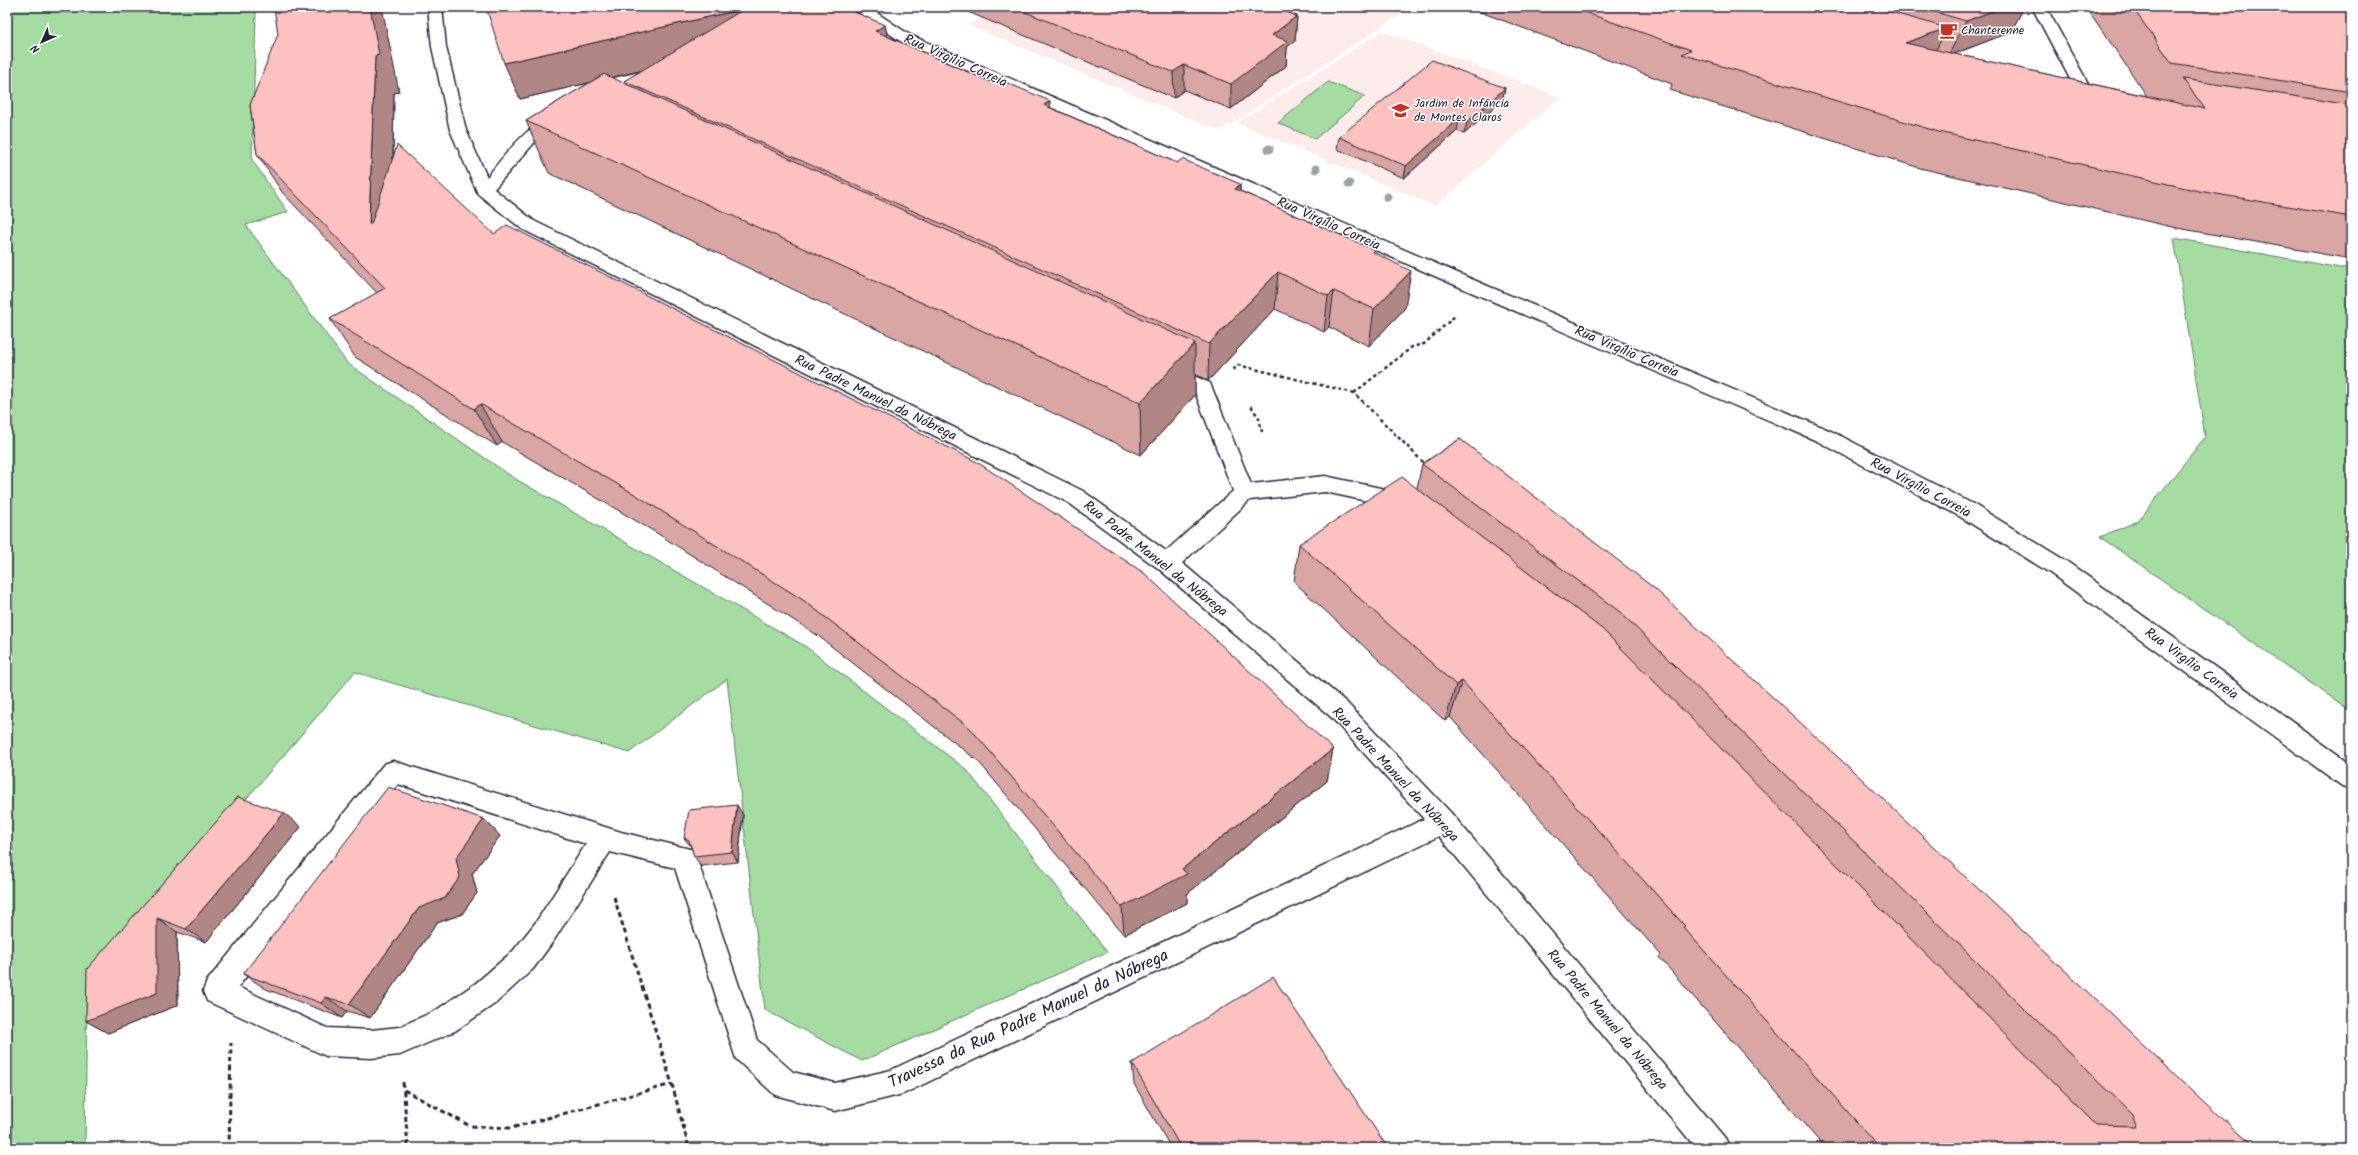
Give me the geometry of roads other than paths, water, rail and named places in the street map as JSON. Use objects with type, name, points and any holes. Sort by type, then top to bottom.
[{"type":"street","name":"Rua Padre Manuel da Nóbrega","points":[[435,7],[439,47],[458,130],[484,190],[528,225],[1076,497],[1167,563],[1339,710],[1443,822],[1715,1148]]},
{"type":"street","name":"Rua Virgílio Correia","points":[[858,7],[905,38],[1463,281],[1824,436],[1966,510],[2058,567],[2351,778]]},
{"type":"street","points":[[2039,7],[2086,94]]},
{"type":"street","points":[[2063,89],[2101,97]]},
{"type":"street","points":[[484,190],[535,132],[565,116],[573,116]]},
{"type":"street","points":[[1153,364],[1203,388],[1244,493]]},
{"type":"street","points":[[1167,563],[1244,493],[1325,484],[1387,497],[1418,522]]},
{"type":"street","points":[[393,772],[607,845],[523,960],[486,993],[445,1021],[400,1041],[371,1044],[326,1042],[217,991],[393,772]]},
{"type":"street","name":"Travessa da Rua Padre Manuel da Nóbrega","points":[[607,845],[684,858],[746,1049],[785,1085],[835,1097],[893,1084],[1443,822]]},
{"type":"place","name":"Chanterenne","points":[[1948,30]]},
{"type":"place","name":"Jardim de Infância de Montes Claros","points":[[1401,110]]}]
